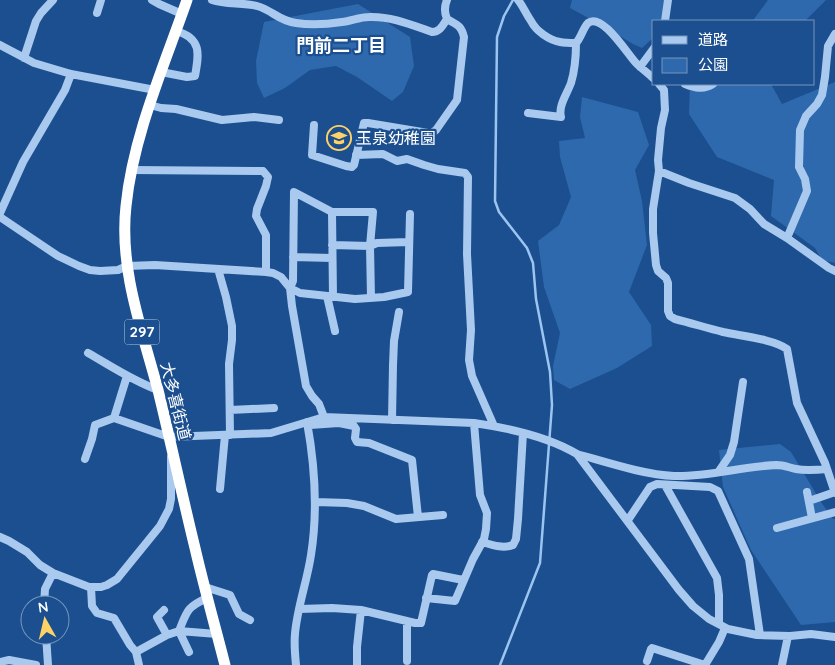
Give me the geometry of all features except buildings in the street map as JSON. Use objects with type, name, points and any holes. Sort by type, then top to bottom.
[{"type":"highway","name":"大多喜街道","points":[[186,0],[136,148],[131,170],[124,232],[133,300],[158,390],[225,665]]},
{"type":"street","points":[[24,58],[36,21],[53,0]]},
{"type":"street","points":[[97,13],[101,0]]},
{"type":"street","points":[[152,0],[182,14]]},
{"type":"street","points":[[212,0],[221,3],[257,6],[280,19],[306,24],[342,22],[366,17],[377,17],[395,20],[436,32],[440,30],[447,19]]},
{"type":"street","points":[[314,125],[312,155],[352,167],[364,123],[432,133],[436,130],[457,100],[464,37],[459,26],[447,19],[444,12],[447,0]]},
{"type":"street","points":[[518,0],[532,25],[553,41],[576,43],[588,24],[591,22],[602,23],[636,63],[652,77]]},
{"type":"street","points":[[665,20],[668,0]]},
{"type":"street","points":[[161,72],[187,78],[195,76],[198,56],[194,42],[186,33],[176,30]]},
{"type":"street","points":[[787,238],[807,191],[807,184],[799,167],[800,130],[806,116],[822,95],[828,46],[835,34]]},
{"type":"street","points":[[528,113],[561,117],[559,111],[571,82],[576,62],[576,43]]},
{"type":"street","points":[[0,45],[34,63],[71,74],[155,90]]},
{"type":"street","points":[[640,67],[652,51]]},
{"type":"street","points":[[71,74],[66,90],[23,162],[0,215],[58,256],[79,266],[100,271],[118,270],[127,266],[171,266],[266,272],[281,277],[290,288],[300,293],[355,298],[384,297],[408,292],[410,214]]},
{"type":"street","points":[[690,85],[700,88],[711,85]]},
{"type":"street","points":[[661,86],[666,99],[660,128],[659,171],[653,209],[653,233],[656,266],[668,283],[668,311],[670,316],[675,319],[773,342],[787,349],[797,404],[827,468],[835,493],[809,501]]},
{"type":"street","points":[[150,105],[222,120],[254,117],[279,120]]},
{"type":"street","points":[[356,155],[383,154],[397,161],[407,159],[438,169],[466,174],[468,177],[467,254],[471,330],[469,360],[472,376],[494,426]]},
{"type":"street","points":[[131,170],[263,172],[268,177],[256,216],[266,235],[266,272]]},
{"type":"street","points":[[659,171],[735,198],[750,209],[764,224],[835,272]]},
{"type":"street","points":[[324,417],[319,404],[306,386],[290,288],[293,281],[294,192],[332,212],[373,212],[370,246],[371,298]]},
{"type":"street","points":[[332,212],[330,296],[334,332]]},
{"type":"street","points":[[332,245],[370,246],[377,243],[409,242]]},
{"type":"street","points":[[293,257],[332,258]]},
{"type":"street","points":[[218,270],[232,326],[230,410],[220,489]]},
{"type":"street","points":[[392,420],[392,365],[400,312]]},
{"type":"street","points":[[88,353],[127,376],[158,390]]},
{"type":"street","points":[[114,418],[127,376]]},
{"type":"street","points":[[719,471],[730,455],[734,442],[743,382]]},
{"type":"street","points":[[230,410],[274,408]]},
{"type":"street","points":[[85,458],[95,425],[114,418],[169,437],[271,433],[324,417],[474,423],[494,426],[523,433],[565,447],[577,454],[644,472],[673,476],[694,475],[754,466],[780,465],[813,470],[827,468]]},
{"type":"street","points":[[296,665],[295,634],[311,556],[316,508],[313,453],[308,423]]},
{"type":"street","points":[[308,423],[354,426],[357,442],[369,443],[412,460],[418,517]]},
{"type":"street","points":[[426,598],[455,601],[463,580],[484,538],[487,514],[480,495],[474,423]]},
{"type":"street","points":[[482,542],[509,547],[513,545],[516,539],[523,433]]},
{"type":"street","points":[[0,537],[27,552],[40,565],[53,573],[91,587],[107,585],[117,579],[160,526],[169,509],[171,499],[170,458],[172,450]]},
{"type":"street","points":[[577,454],[679,590],[693,606],[709,619],[728,630],[760,636],[811,634],[835,637]]},
{"type":"street","points":[[628,520],[650,487],[657,484],[710,488],[718,491],[749,559],[760,636]]},
{"type":"street","points":[[647,661],[652,648],[705,665],[719,642],[722,626],[717,578],[665,485]]},
{"type":"street","points":[[807,492],[812,518]]},
{"type":"street","points":[[316,502],[364,506],[396,519],[443,515]]},
{"type":"street","points":[[777,528],[835,512]]},
{"type":"street","points":[[45,595],[45,589],[53,573]]},
{"type":"street","points":[[299,608],[361,610],[415,623],[421,622],[432,575],[463,580]]},
{"type":"street","points":[[91,587],[92,606],[97,613],[114,618],[136,652],[139,665]]},
{"type":"street","points":[[188,652],[179,630],[187,610],[206,592],[230,595],[239,614],[250,620]]},
{"type":"street","points":[[164,610],[156,616],[167,635]]},
{"type":"street","points":[[357,665],[361,610]]},
{"type":"street","points":[[407,621],[407,661]]},
{"type":"street","points":[[136,652],[179,630],[217,634]]},
{"type":"street","points":[[782,665],[788,636]]},
{"type":"street","points":[[47,645],[48,665]]},
{"type":"street","points":[[0,662],[9,660],[36,665]]},
{"type":"green space","points":[[572,0],[666,0],[663,20],[652,20],[652,39],[642,48],[570,8]]},
{"type":"green space","points":[[768,0],[826,0],[806,20],[754,19]]},
{"type":"green space","points":[[358,4],[410,37],[414,66],[403,92],[392,101],[357,77],[336,66],[310,70],[285,88],[264,98],[257,83],[256,61],[264,22]]},
{"type":"green space","points":[[835,82],[835,263],[822,260],[815,248],[771,216],[774,180],[717,157],[689,114],[690,85],[772,85],[782,104]]},
{"type":"green space","points":[[582,97],[638,112],[649,145],[635,170],[642,201],[647,245],[629,292],[651,325],[652,346],[617,368],[570,389],[554,380],[553,366],[560,333],[544,287],[538,241],[559,225],[571,197],[560,157],[559,141],[585,138],[580,117]]},
{"type":"green space","points":[[780,444],[791,452],[821,502],[833,519],[835,519],[835,622],[801,625],[751,550],[723,487],[719,450]]},
{"type":"waterway","points":[[500,665],[540,563],[552,405],[550,372],[536,299],[533,263],[527,248],[499,212],[495,201],[497,37],[504,16],[513,0]]},
{"type":"place","name":"玉泉幼稚園","points":[[339,138]]},
{"type":"district","name":"門前二丁目","points":[[341,46]]}]
